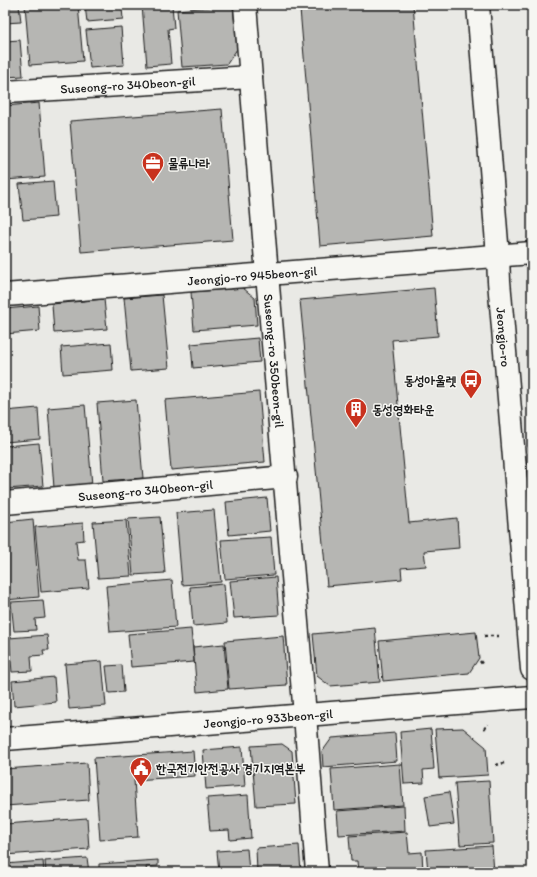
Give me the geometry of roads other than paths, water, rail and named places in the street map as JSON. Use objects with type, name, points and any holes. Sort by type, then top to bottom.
[{"type":"street","name":"Suseong-ro 350beon-gil","points":[[245,5],[306,715],[317,872]]},
{"type":"street","name":"Jeongjo-ro","points":[[478,5],[532,669]]},
{"type":"street","name":"Suseong-ro 340beon-gil","points":[[5,92],[251,77]]},
{"type":"street","name":"Jeongjo-ro 945beon-gil","points":[[5,295],[532,253]]},
{"type":"street","name":"Suseong-ro 340beon-gil","points":[[5,503],[286,477]]},
{"type":"street","name":"Jeongjo-ro 933beon-gil","points":[[5,739],[532,697]]},
{"type":"place","name":"물류나라","points":[[153,182]]},
{"type":"place","name":"동성아울렛","points":[[471,400]]},
{"type":"place","name":"동성영화타운","points":[[356,428]]},
{"type":"place","name":"한국전기안전공사 경기지역본부","points":[[141,788]]}]
